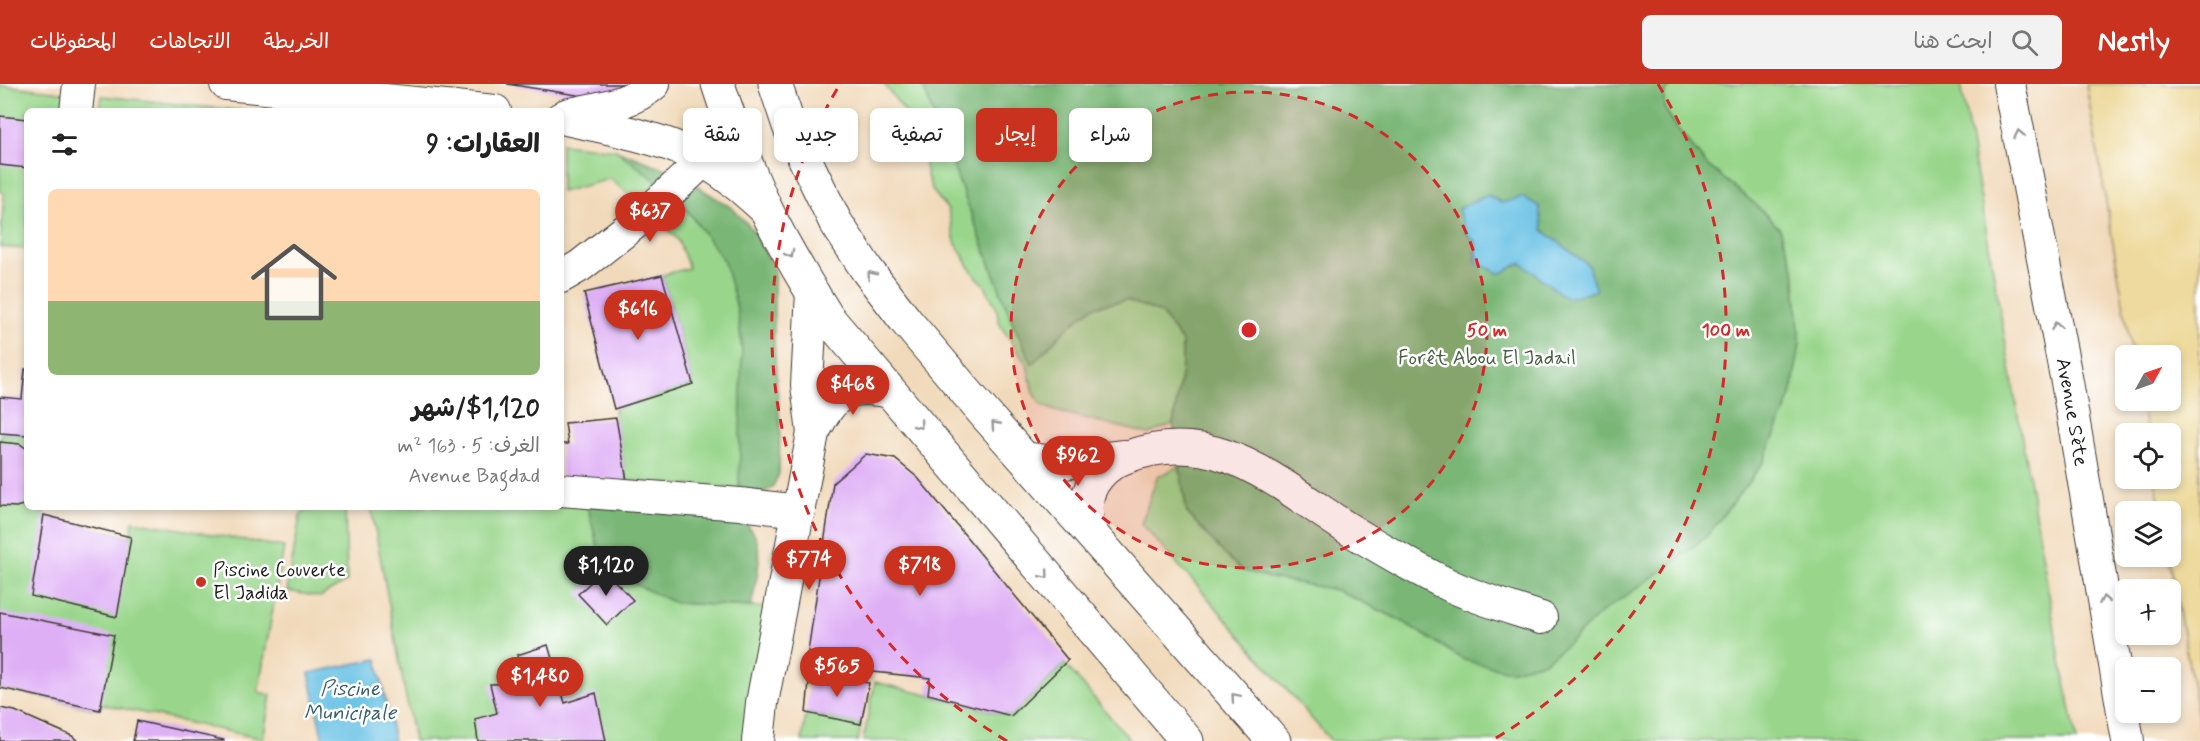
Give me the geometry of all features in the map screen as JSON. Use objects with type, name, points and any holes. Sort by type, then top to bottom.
[{"type":"highway","points":[[718,84],[731,127],[766,210],[828,318],[1187,741]]},
{"type":"highway","points":[[776,84],[789,126],[835,221],[867,270],[913,329],[1024,458],[1274,741]]},
{"type":"street","points":[[76,108],[79,84]]},
{"type":"street","points":[[226,84],[465,108]]},
{"type":"street","points":[[564,116],[628,100],[654,84]]},
{"type":"street","name":"Avenue Sète","points":[[2009,84],[2067,382],[2128,741]]},
{"type":"street","points":[[564,118],[637,135],[683,151]]},
{"type":"street","points":[[564,275],[580,266],[644,216],[702,162]]},
{"type":"street","points":[[705,162],[732,180],[766,210]]},
{"type":"street","points":[[758,741],[762,703],[813,433],[807,385],[812,292]]},
{"type":"street","points":[[813,433],[826,409],[841,394],[866,387],[891,392]]},
{"type":"street","points":[[1024,458],[1063,464],[1173,447],[1196,447],[1231,457],[1264,473],[1349,529],[1452,586],[1541,618]]},
{"type":"street","points":[[1090,532],[1086,505],[1091,490],[1100,474],[1113,462],[1131,455]]},
{"type":"street","points":[[564,490],[799,511]]},
{"type":"green space","points":[[884,84],[922,84],[931,108],[902,108]]},
{"type":"green space","name":"Forêt Abou El Jadail","points":[[922,84],[1671,84],[1664,95],[1664,108],[1679,131],[1707,165],[1755,204],[1780,229],[1794,268],[1800,343],[1791,396],[1763,463],[1708,535],[1668,567],[1602,612],[1568,644],[1544,662],[1509,671],[1464,660],[1400,620],[1337,590],[1270,578],[1242,570],[1225,555],[1187,513],[1173,424],[1182,370],[1182,342],[1161,313],[1126,300],[1093,307],[1066,329],[1032,364],[1011,319],[952,162],[964,162],[964,108],[931,108]]},
{"type":"green space","points":[[1671,84],[1961,84],[2058,647],[2077,741],[1331,741],[1141,524],[1157,477],[1179,466],[1187,513],[1242,570],[1270,578],[1337,590],[1400,620],[1565,647],[1602,612],[1791,396],[1800,343],[1794,268],[1780,229],[1755,204],[1707,165],[1679,131],[1664,108],[1664,95]]},
{"type":"green space","points":[[0,85],[70,93],[68,108],[24,108],[24,249],[0,247],[4,193],[0,192]]},
{"type":"green space","points":[[102,96],[215,108],[100,108]]},
{"type":"green space","points":[[564,144],[616,150],[662,185],[643,205],[610,179],[564,191]]},
{"type":"green space","points":[[616,150],[676,173],[732,208],[752,229],[774,269],[774,344],[780,426],[779,474],[772,488],[762,493],[739,489],[742,341],[736,304],[724,261],[688,211],[654,179]]},
{"type":"green space","points":[[925,162],[952,162],[1011,319],[1032,363],[1066,329],[1093,307],[1126,300],[1161,313],[1182,342],[1182,370],[1173,424],[1149,434],[1055,411],[1041,405],[1033,391],[1027,365],[1000,325],[996,307],[984,284],[973,273],[955,242],[948,210],[933,191]]},
{"type":"green space","points":[[677,200],[716,247],[724,262],[732,288],[741,344],[742,403],[739,489],[627,481],[614,409],[693,384],[662,275],[689,268],[678,240],[658,219]]},
{"type":"green space","points":[[0,433],[24,435],[24,510],[45,510],[44,516],[131,537],[133,521],[284,547],[258,692],[271,695],[263,739],[102,704],[100,710],[0,688]]},
{"type":"green space","points":[[564,490],[584,491],[675,603],[774,608],[752,741],[414,741],[372,510],[564,510]]},
{"type":"green space","points":[[587,505],[740,520],[756,537],[758,548],[758,571],[751,607],[675,603],[604,570]]},
{"type":"green space","points":[[306,510],[345,510],[347,581],[320,597],[287,591],[300,516]]},
{"type":"green space","points":[[1065,664],[1131,741],[863,741],[875,682],[1011,716]]},
{"type":"green space","points":[[806,713],[861,724],[858,741],[802,741]]},
{"type":"sand","points":[[2086,84],[2200,84],[2200,726],[2181,622],[2181,579],[2173,579],[2171,567],[2181,567],[2181,501],[2159,501],[2157,489],[2181,489],[2181,423],[2145,423],[2143,411],[2181,411],[2181,345],[2130,345]]},
{"type":"water","points":[[1488,195],[1501,203],[1522,197],[1539,206],[1543,230],[1588,265],[1596,291],[1566,298],[1521,263],[1500,274],[1476,262],[1476,242],[1465,232],[1458,209]]},
{"type":"water","name":"Piscine Municipale","points":[[377,659],[394,741],[323,741],[309,673]]},
{"type":"building","points":[[507,84],[629,84],[611,97],[577,95]]},
{"type":"building","points":[[0,116],[24,119],[24,168],[0,165]]},
{"type":"building","points":[[662,275],[693,384],[614,409],[584,293]]},
{"type":"building","points":[[24,379],[24,435],[0,433],[0,397],[22,399]]},
{"type":"building","points":[[616,418],[627,481],[564,476],[564,444],[568,444],[565,423]]},
{"type":"building","points":[[0,442],[20,444],[24,447],[24,505],[0,506]]},
{"type":"building","points":[[866,454],[895,459],[918,478],[1068,660],[1011,716],[928,694],[930,678],[806,665],[833,483]]},
{"type":"building","points":[[44,515],[131,537],[117,617],[31,596]]},
{"type":"building","points":[[604,570],[633,600],[607,625],[578,594]]},
{"type":"building","points":[[0,612],[114,635],[100,710],[0,688]]},
{"type":"building","points":[[548,645],[565,703],[596,693],[606,741],[478,741],[475,719],[497,713],[490,684],[522,683],[517,655]]},
{"type":"building","points":[[810,672],[869,683],[861,724],[806,713]]},
{"type":"building","points":[[0,708],[15,711],[72,736],[78,741],[0,741]]},
{"type":"building","points":[[137,721],[224,740],[224,741],[133,741]]},
{"type":"place","name":"Piscine Couverte El Jadida","points":[[201,582]]}]
